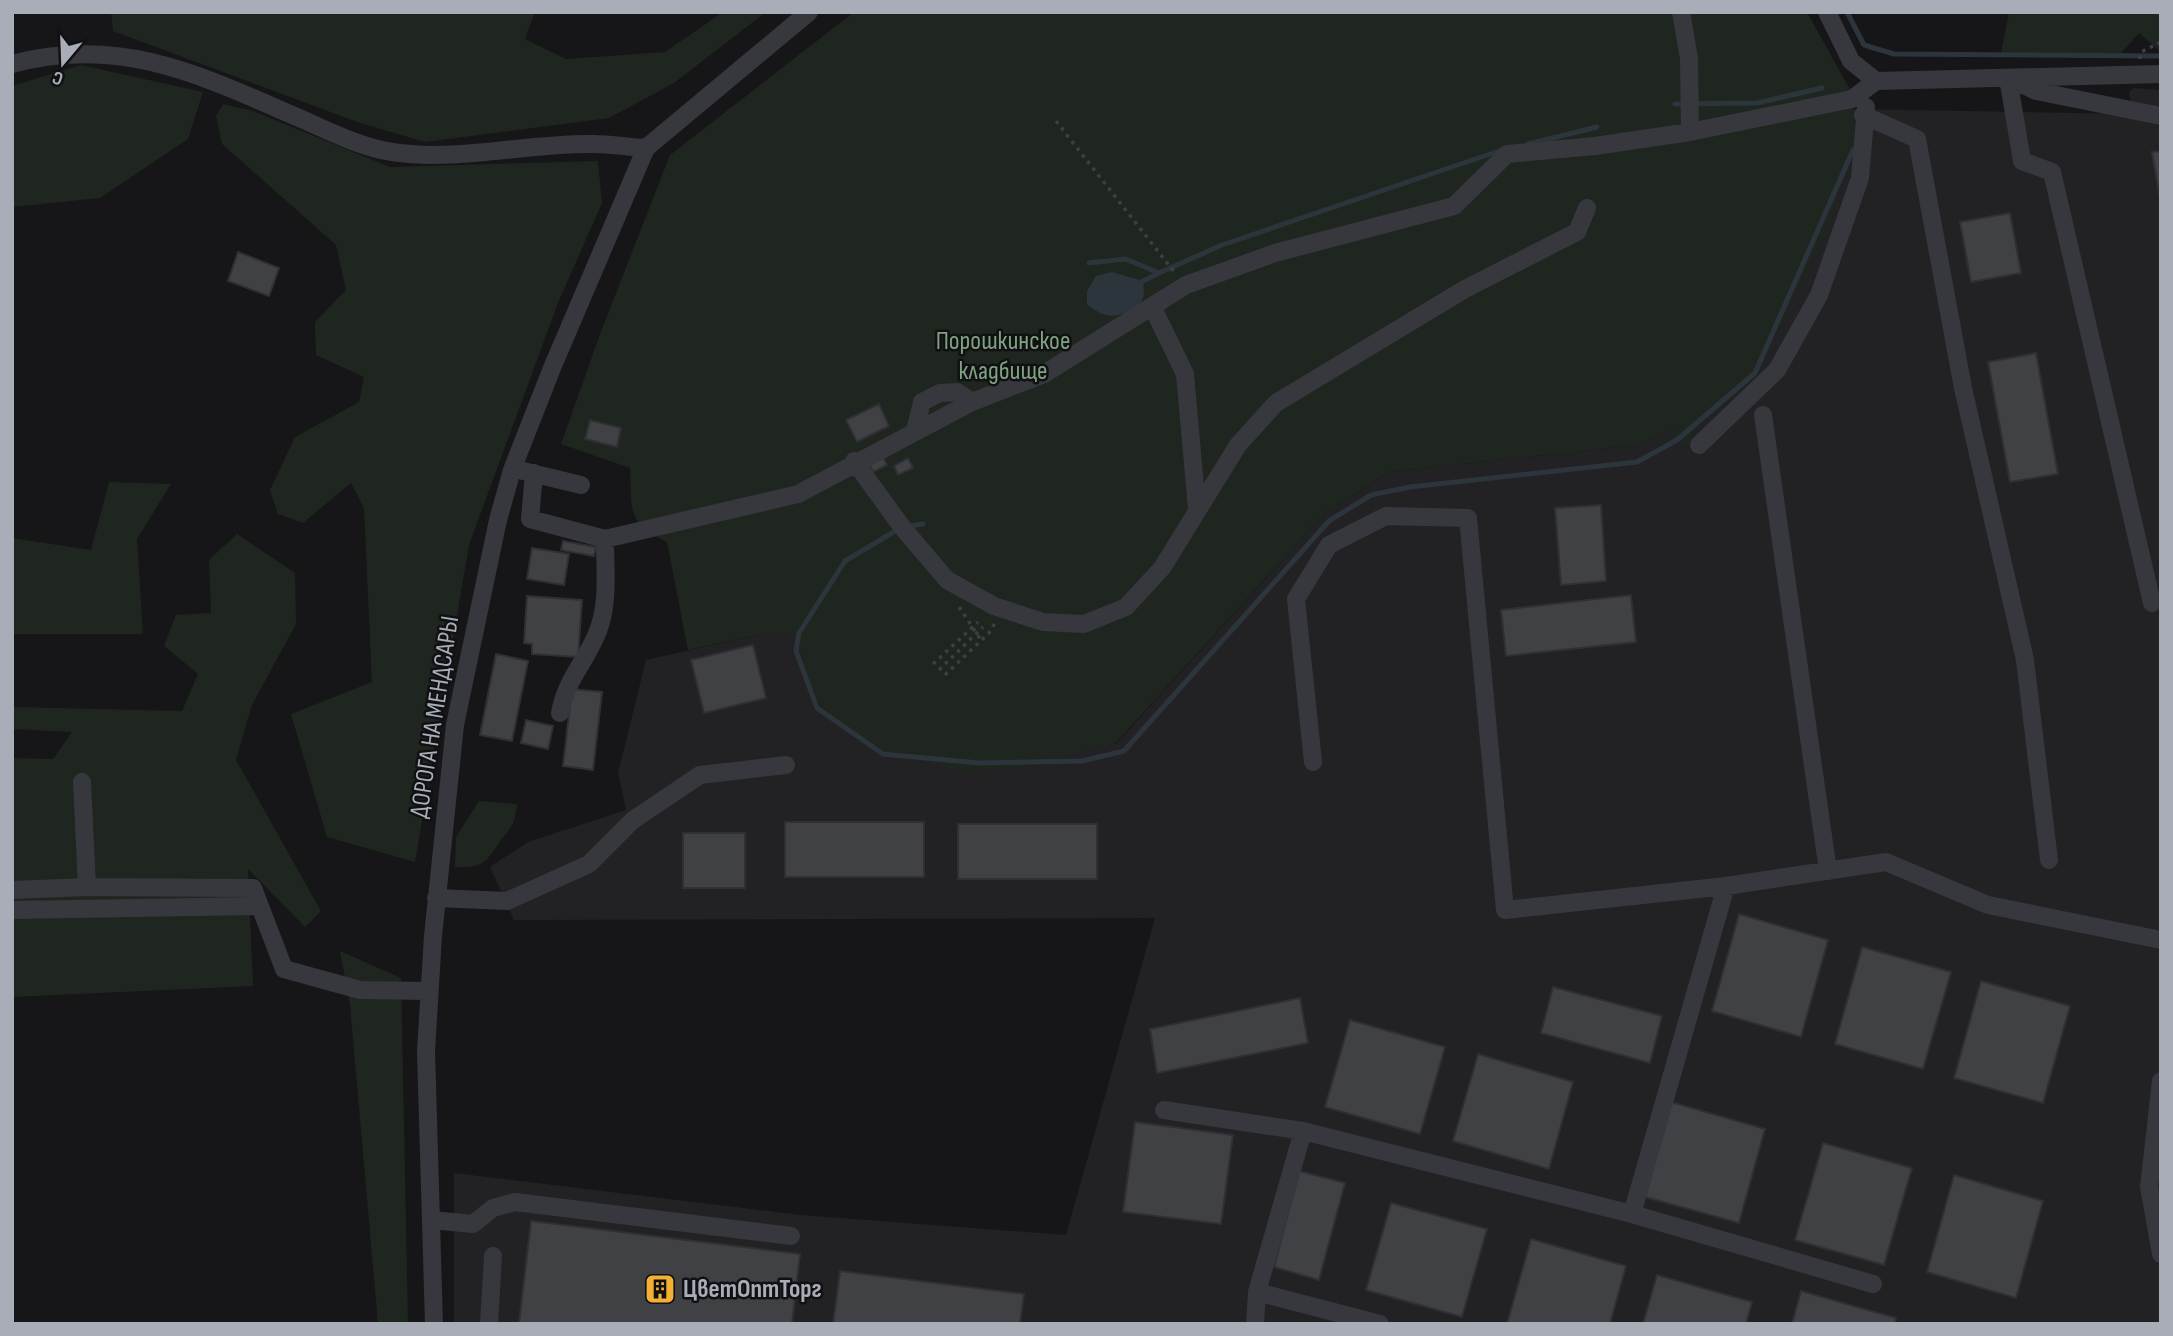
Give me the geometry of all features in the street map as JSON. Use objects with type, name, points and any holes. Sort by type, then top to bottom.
[{"type":"street","points":[[12,64],[83,52],[139,58],[201,76],[341,136],[390,152],[446,156],[593,144],[646,148],[809,12]]},
{"type":"street","points":[[1681,12],[1689,58],[1690,132]]},
{"type":"street","points":[[1826,12],[1851,61],[1876,81]]},
{"type":"street","points":[[534,473],[530,519],[605,539],[797,494],[854,461],[915,431],[922,402],[928,397],[957,392],[972,402],[1044,374],[1186,285],[1275,253],[1454,206],[1507,154],[1595,146],[1690,132],[1852,99],[1876,81],[2161,74]]},
{"type":"street","points":[[2007,78],[2036,91],[2161,116]]},
{"type":"street","points":[[2007,78],[2022,161],[2052,173],[2152,603]]},
{"type":"street","points":[[1699,445],[1777,370],[1819,295],[1860,178],[1863,115],[1876,81]]},
{"type":"street","points":[[1863,115],[1917,139],[1963,388],[2025,660],[2049,859]]},
{"type":"street","name":"ДОРОГА НА МЕНДСАРЫ","points":[[434,1324],[426,1051],[428,991],[455,725],[498,520],[512,470],[646,148]]},
{"type":"street","points":[[854,461],[902,527],[947,580],[994,606],[1043,622],[1084,624],[1126,607],[1162,568],[1238,445],[1276,403],[1465,289],[1577,232],[1587,208]]},
{"type":"street","points":[[1152,306],[1185,374],[1197,509]]},
{"type":"street","points":[[1763,415],[1828,871]]},
{"type":"street","points":[[512,470],[581,485]]},
{"type":"street","points":[[1313,762],[1296,599],[1329,545],[1387,516],[1468,518],[1505,910],[1726,886],[1886,862],[1989,905],[2161,940]]},
{"type":"street","points":[[560,713],[564,688],[583,663],[599,629],[604,603],[605,539]]},
{"type":"street","points":[[436,898],[507,901],[589,864],[633,820],[701,775],[786,765]]},
{"type":"street","points":[[82,782],[87,887]]},
{"type":"street","points":[[1632,1214],[1726,886]]},
{"type":"street","points":[[12,890],[87,887],[253,888],[284,969],[360,990],[428,991]]},
{"type":"street","points":[[12,910],[260,906]]},
{"type":"street","points":[[2161,1081],[2149,1187],[2161,1254]]},
{"type":"street","points":[[1164,1110],[1303,1131],[1632,1214],[1873,1284]]},
{"type":"street","points":[[1255,1324],[1257,1292],[1303,1131]]},
{"type":"street","points":[[432,1220],[473,1224],[493,1208],[515,1202],[791,1236]]},
{"type":"street","points":[[489,1324],[493,1256]]},
{"type":"street","points":[[1257,1292],[1380,1324]]},
{"type":"path","points":[[1056,121],[1186,285]]},
{"type":"path","points":[[947,580],[955,601],[981,640]]},
{"type":"path","points":[[933,664],[978,622]]},
{"type":"path","points":[[939,670],[984,628]]},
{"type":"path","points":[[945,675],[989,633]]},
{"type":"shaded area","points":[[2134,88],[2161,90],[2161,1324],[454,1324],[454,1173],[801,1215],[1066,1235],[1155,918],[514,920],[490,867],[528,842],[626,810],[618,773],[646,660],[766,633],[799,633],[806,684],[1116,744],[1324,514],[1388,472],[1636,445],[1739,376],[1853,109],[2133,114],[2129,92]]},
{"type":"shaded area","points":[[1112,272],[1143,281],[1144,295],[1139,307],[1112,316],[1100,313],[1087,304],[1087,291],[1096,276]]},
{"type":"green space","points":[[111,12],[535,12],[525,39],[566,59],[665,52],[723,12],[766,12],[674,83],[609,118],[425,142],[360,123],[113,31]]},
{"type":"green space","name":"Порошкинское кладбище","points":[[854,12],[1807,12],[1849,88],[1853,109],[1853,150],[1832,216],[1756,377],[1692,432],[1691,441],[1685,447],[1677,440],[1672,428],[1636,445],[1388,472],[1324,514],[1116,743],[1034,766],[964,772],[890,753],[838,723],[806,684],[798,633],[766,633],[688,650],[667,542],[644,528],[634,513],[630,468],[561,444],[600,334],[670,155]]},
{"type":"green space","points":[[2009,12],[2161,12],[2161,52],[2139,33],[2121,53],[2001,53]]},
{"type":"green space","points":[[81,65],[203,92],[188,139],[100,198],[12,207],[12,86]]},
{"type":"green space","points":[[223,104],[253,111],[390,167],[598,161],[602,203],[558,303],[469,545],[415,862],[327,837],[291,714],[372,682],[364,508],[351,483],[303,523],[278,514],[270,490],[295,437],[359,402],[364,377],[316,355],[315,322],[346,290],[336,245],[222,144],[216,116]]},
{"type":"green space","points":[[109,482],[171,484],[137,539],[143,634],[12,634],[12,538],[91,550]]},
{"type":"green space","points":[[237,534],[295,573],[296,624],[252,705],[236,760],[321,911],[305,927],[248,869],[253,986],[12,997],[12,758],[53,759],[72,732],[12,729],[12,707],[182,711],[198,674],[164,646],[176,615],[211,613],[209,560]]},
{"type":"green space","points":[[479,801],[517,804],[513,822],[486,860],[471,867],[455,867],[456,837]]},
{"type":"green space","points":[[340,951],[401,978],[408,1324],[378,1324],[350,1005]]},
{"type":"building","points":[[2161,151],[2161,205],[2152,152]]},
{"type":"building","points":[[2010,213],[2021,273],[1971,282],[1960,222]]},
{"type":"building","points":[[238,252],[279,268],[269,296],[228,281]]},
{"type":"building","points":[[2036,353],[2058,474],[2010,482],[1988,362]]},
{"type":"building","points":[[879,404],[889,426],[857,442],[846,420]]},
{"type":"building","points":[[590,420],[621,428],[617,447],[585,439]]},
{"type":"building","points":[[882,455],[887,465],[873,472],[868,462]]},
{"type":"building","points":[[908,458],[913,468],[898,475],[894,466]]},
{"type":"building","points":[[1601,505],[1606,581],[1561,585],[1555,508]]},
{"type":"building","points":[[563,541],[596,547],[594,556],[561,550]]},
{"type":"building","points":[[532,548],[569,554],[564,585],[527,579]]},
{"type":"building","points":[[1631,595],[1636,642],[1506,656],[1501,610]]},
{"type":"building","points":[[527,596],[582,600],[578,657],[532,654],[532,644],[524,643]]},
{"type":"building","points":[[753,645],[766,698],[704,713],[691,660]]},
{"type":"building","points":[[496,654],[528,661],[512,741],[480,735]]},
{"type":"building","points":[[572,689],[602,692],[593,770],[563,766]]},
{"type":"building","points":[[526,720],[553,726],[548,749],[521,743]]},
{"type":"building","points":[[785,822],[924,822],[924,877],[785,877]]},
{"type":"building","points":[[958,824],[1097,824],[1097,879],[958,879]]},
{"type":"building","points":[[683,833],[745,833],[745,888],[683,888]]},
{"type":"building","points":[[1739,914],[1828,940],[1801,1037],[1712,1011]]},
{"type":"building","points":[[1862,947],[1951,972],[1923,1069],[1835,1044]]},
{"type":"building","points":[[1981,981],[2070,1006],[2043,1103],[1954,1078]]},
{"type":"building","points":[[1553,987],[1662,1016],[1650,1063],[1541,1033]]},
{"type":"building","points":[[1300,998],[1308,1043],[1157,1073],[1150,1029]]},
{"type":"building","points":[[1350,1020],[1445,1047],[1420,1134],[1325,1107]]},
{"type":"building","points":[[1478,1054],[1573,1082],[1549,1169],[1453,1141]]},
{"type":"building","points":[[1671,1102],[1765,1129],[1739,1223],[1645,1197]]},
{"type":"building","points":[[1135,1122],[1233,1135],[1221,1224],[1123,1212]]},
{"type":"building","points":[[1823,1143],[1912,1168],[1884,1265],[1795,1240]]},
{"type":"building","points":[[1299,1171],[1345,1183],[1319,1280],[1274,1267]]},
{"type":"building","points":[[1954,1175],[2043,1201],[2016,1298],[1927,1272]]},
{"type":"building","points":[[1391,1203],[1487,1229],[1462,1317],[1366,1290]]},
{"type":"building","name":"ЦветОптТорг","points":[[531,1221],[800,1254],[792,1324],[519,1324]]},
{"type":"building","points":[[1531,1239],[1626,1266],[1610,1324],[1507,1324]]},
{"type":"building","points":[[840,1271],[1024,1294],[1020,1324],[833,1324]]},
{"type":"building","points":[[1657,1275],[1752,1302],[1746,1324],[1643,1324]]},
{"type":"building","points":[[1801,1291],[1896,1318],[1895,1324],[1792,1324]]},
{"type":"waterway","points":[[1847,12],[1864,45],[1894,54],[2161,56]]},
{"type":"waterway","points":[[1675,104],[1757,103],[1822,88]]},
{"type":"waterway","points":[[1528,144],[1597,127]]},
{"type":"waterway","points":[[1089,263],[1126,259],[1159,273],[1222,245],[1502,150]]},
{"type":"waterway","points":[[923,524],[902,527],[845,561],[799,633],[796,651],[817,708],[883,754],[979,763],[1082,761],[1124,751],[1329,521],[1371,495],[1410,487],[1637,462],[1677,440],[1755,373],[1853,150]]},
{"type":"waterway","points":[[1143,281],[1159,273]]},
{"type":"place","name":"ЦветОптТорг","points":[[660,1289]]}]
